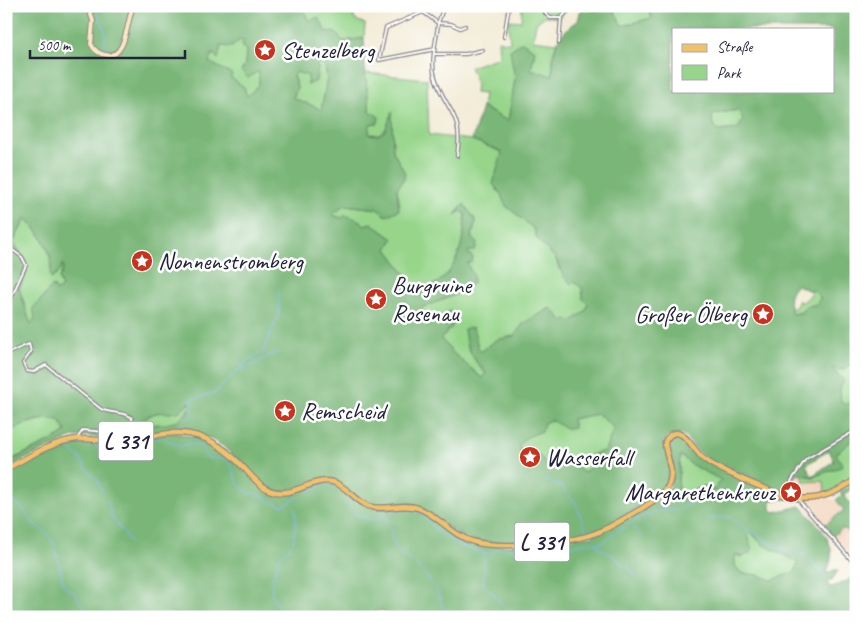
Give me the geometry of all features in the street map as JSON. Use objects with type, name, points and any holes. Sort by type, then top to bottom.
[{"type":"main road","points":[[88,6],[93,21],[91,44],[99,52],[110,56],[118,53],[123,47],[133,6]]},
{"type":"main road","name":"L 331","points":[[6,469],[58,444],[78,437],[125,441],[174,432],[197,436],[224,449],[259,484],[270,491],[286,493],[317,482],[332,482],[343,486],[368,505],[380,508],[416,507],[427,512],[457,535],[488,544],[531,543],[585,537],[605,529],[651,503],[664,492],[670,481],[671,468],[665,445],[668,437],[673,434],[684,436],[699,455],[709,463],[749,482],[799,500],[826,496],[856,479]]},
{"type":"street","points":[[420,6],[423,12],[438,23],[451,24],[460,28],[465,26]]},
{"type":"street","points":[[444,6],[438,23],[433,66],[436,77],[458,122],[457,156]]},
{"type":"street","points":[[504,37],[509,6]]},
{"type":"street","points":[[544,6],[545,13],[550,18],[560,18]]},
{"type":"street","points":[[559,43],[560,18],[572,6]]},
{"type":"street","points":[[423,12],[387,27],[379,60],[436,49]]},
{"type":"street","points":[[435,54],[466,54],[483,50]]},
{"type":"street","points":[[6,245],[22,257],[26,266],[6,309]]},
{"type":"street","points":[[6,354],[29,344],[31,352],[23,363],[27,371],[33,372],[46,365],[101,409],[115,414],[127,414],[132,418],[132,423],[128,427],[105,433],[83,430],[78,437]]},
{"type":"street","points":[[856,430],[806,459],[791,481],[799,500],[856,565]]},
{"type":"shaded area","points":[[798,474],[803,475],[804,482],[824,481],[826,497],[835,501],[844,509],[822,527],[807,509],[806,498],[800,498],[794,483]]},
{"type":"shaded area","points":[[842,529],[848,530],[849,537],[856,536],[856,542],[847,541],[856,554],[852,559],[844,548],[831,537]]},
{"type":"green space","points":[[6,6],[99,6],[103,9],[104,6],[301,6],[309,21],[318,17],[326,31],[336,33],[343,41],[364,38],[365,73],[370,111],[379,117],[378,123],[370,124],[369,134],[378,135],[385,131],[392,112],[393,151],[405,173],[397,189],[399,210],[386,216],[377,209],[345,205],[332,215],[342,218],[345,215],[361,221],[364,225],[371,223],[393,239],[387,249],[415,287],[433,285],[443,278],[455,263],[462,243],[465,214],[461,211],[455,215],[464,204],[476,221],[471,238],[477,243],[475,251],[469,251],[468,253],[473,257],[472,262],[467,263],[473,275],[473,283],[455,295],[421,308],[428,326],[451,311],[456,321],[441,339],[452,352],[482,378],[486,373],[471,353],[466,342],[464,329],[473,327],[479,350],[482,351],[496,340],[514,336],[524,323],[551,308],[563,321],[566,319],[572,321],[586,311],[588,304],[583,299],[582,288],[574,282],[571,284],[563,276],[556,259],[537,239],[534,229],[505,205],[501,194],[493,184],[502,152],[472,140],[482,107],[508,121],[515,79],[510,50],[522,42],[535,50],[531,69],[552,76],[557,44],[564,32],[578,21],[580,12],[585,6],[590,6],[593,11],[612,7],[622,26],[652,18],[646,6],[782,6],[789,10],[792,6],[856,6],[856,366],[850,365],[843,370],[832,368],[844,381],[840,388],[841,403],[856,403],[856,437],[836,454],[843,466],[813,477],[798,474],[791,483],[795,496],[772,487],[770,490],[705,458],[681,433],[666,437],[670,474],[667,485],[658,496],[602,529],[579,536],[496,543],[473,540],[462,536],[412,504],[375,506],[366,503],[331,480],[279,492],[263,485],[223,446],[209,438],[191,432],[172,430],[117,440],[82,436],[70,438],[6,468],[6,463],[66,432],[60,421],[46,419],[24,424],[6,435]],"holes":[[[240,40],[243,41],[242,47],[246,50],[245,65],[241,71],[248,78],[259,71],[259,85],[247,96],[244,87],[231,78],[232,74],[209,62],[213,53],[218,59],[221,46],[232,47]],[[316,62],[325,66],[327,78],[321,111],[293,98],[297,88],[293,75],[298,72],[302,75],[308,75],[307,85],[316,81],[318,68]],[[738,110],[743,119],[738,129],[718,131],[712,122],[713,114]],[[26,218],[46,244],[49,252],[50,275],[52,279],[61,270],[62,264],[64,267],[59,279],[62,287],[57,291],[53,286],[33,308],[35,317],[31,325],[19,288],[26,274],[26,264],[13,242]],[[797,285],[810,291],[813,290],[821,298],[815,305],[806,306],[801,313],[792,314],[789,302],[790,295]],[[190,402],[187,413],[172,423],[154,424],[148,432],[142,430],[138,425],[153,414],[178,412]],[[598,414],[614,428],[605,451],[590,455],[590,468],[583,473],[573,462],[561,467],[548,466],[537,454],[521,452],[519,445],[527,437],[542,431],[544,423],[550,420],[568,429],[574,428],[572,419]],[[829,450],[834,461],[812,476],[806,465]]]},
{"type":"green space","points":[[301,6],[354,8],[354,19],[365,24],[364,38],[343,42],[309,21]]},
{"type":"green space","points":[[522,6],[571,6],[558,18],[545,16],[536,23],[533,40],[557,43],[553,53],[552,77],[531,69],[535,50],[511,50],[515,79],[508,121],[482,107],[484,94],[475,93],[476,82],[470,67],[499,57],[498,40],[510,43],[508,20],[521,21]]},
{"type":"green space","points":[[590,6],[646,6],[652,18],[622,26],[612,7],[592,11]]},
{"type":"green space","points":[[240,39],[243,41],[242,47],[246,49],[245,65],[256,72],[260,71],[259,85],[247,96],[244,87],[209,63],[213,53],[218,58],[221,45],[236,44]]},
{"type":"green space","points":[[316,62],[325,66],[327,78],[321,112],[318,108],[293,98],[297,88],[293,75],[298,72],[308,75],[307,84]]},
{"type":"green space","points":[[365,73],[427,79],[429,135],[472,140],[502,152],[496,189],[501,194],[505,205],[534,229],[537,239],[556,259],[559,269],[582,288],[588,304],[586,311],[572,322],[563,321],[550,308],[524,323],[514,336],[496,340],[482,351],[479,350],[475,339],[464,329],[466,342],[471,353],[477,364],[486,374],[482,378],[452,352],[441,339],[452,327],[449,311],[428,326],[421,308],[455,295],[468,266],[468,254],[476,221],[464,204],[456,213],[461,211],[465,214],[462,243],[455,263],[443,279],[433,285],[415,287],[387,249],[393,239],[371,223],[364,225],[331,215],[345,205],[377,209],[400,205],[397,189],[404,178],[393,151],[391,115],[388,124],[381,133],[368,134],[370,112]]},
{"type":"green space","points":[[739,110],[743,119],[738,129],[718,131],[712,122],[713,114]]},
{"type":"green space","points":[[26,218],[45,244],[50,259],[50,275],[52,279],[61,270],[62,264],[64,267],[59,279],[62,287],[57,291],[54,286],[31,326],[19,288],[25,274],[25,264],[13,243]]},
{"type":"green space","points":[[813,290],[819,294],[820,300],[815,305],[806,306],[801,312],[792,314],[789,303],[792,308],[795,308],[799,300],[800,303],[805,300]]},
{"type":"green space","points":[[850,365],[856,366],[856,403],[840,403],[840,388],[831,367],[843,370]]},
{"type":"green space","points":[[190,401],[186,412],[167,426],[147,432],[143,431],[138,425],[153,414],[161,412],[171,413]]},
{"type":"green space","points":[[598,414],[614,428],[605,451],[596,453],[590,468],[583,473],[555,465],[548,466],[533,452],[521,452],[519,445],[527,437],[542,431],[544,423],[550,420]]},
{"type":"green space","points":[[49,418],[60,420],[66,432],[6,462],[6,435],[16,426]]},
{"type":"green space","points":[[173,433],[198,437],[225,451],[262,488],[288,494],[323,483],[337,485],[371,508],[414,508],[466,540],[504,546],[592,536],[661,498],[671,485],[667,444],[672,436],[679,435],[702,459],[786,499],[771,500],[771,509],[774,512],[801,506],[821,530],[830,546],[830,564],[825,574],[836,569],[838,571],[831,581],[827,582],[828,585],[832,587],[847,581],[856,572],[856,617],[500,617],[493,615],[493,617],[390,617],[384,611],[376,611],[374,617],[6,617],[6,472],[63,445],[78,442],[115,443]],"holes":[[[680,455],[692,465],[721,480],[714,490],[705,486],[693,490],[683,499],[677,495]],[[751,532],[762,544],[798,562],[795,572],[772,580],[758,575],[741,573],[735,566],[735,555],[743,557],[752,551],[748,535]]]},
{"type":"green space","points":[[856,437],[856,478],[825,494],[824,481],[804,482],[803,475],[813,477],[842,466],[835,454]]},
{"type":"green space","points":[[680,455],[692,465],[722,480],[714,490],[693,490],[683,499],[677,496]]},
{"type":"green space","points":[[856,481],[856,486],[843,495],[856,508],[856,536],[849,537],[848,530],[842,529],[831,537],[822,527],[844,510],[836,500],[842,495],[840,492]]},
{"type":"green space","points":[[751,532],[762,544],[799,561],[795,572],[772,580],[758,575],[741,573],[735,566],[734,555],[743,557],[748,535]]},
{"type":"waterway","points":[[95,6],[105,31],[105,45],[108,50]]},
{"type":"waterway","points":[[191,412],[192,399],[215,393],[249,359],[263,352],[279,313],[279,292]]},
{"type":"waterway","points":[[240,369],[250,367],[278,352]]},
{"type":"waterway","points":[[188,419],[191,414]]},
{"type":"waterway","points":[[171,430],[186,423]]},
{"type":"waterway","points":[[75,444],[97,445],[103,455],[109,458],[122,456],[134,448],[161,438]]},
{"type":"waterway","points":[[164,439],[181,447],[188,443],[203,447],[205,456],[211,459],[220,458],[229,461],[239,485],[249,493],[254,493],[282,506],[299,497]]},
{"type":"waterway","points":[[72,445],[68,446],[75,455],[79,456],[85,468],[97,479],[103,493]]},
{"type":"waterway","points":[[545,480],[561,486],[575,502],[587,533]]},
{"type":"waterway","points":[[307,492],[326,484],[341,490],[349,500],[354,512],[359,515],[378,520],[386,512]]},
{"type":"waterway","points":[[10,498],[20,506],[35,525],[46,533],[54,543],[64,586],[74,593],[90,617]]},
{"type":"waterway","points":[[108,500],[111,516],[131,543]]},
{"type":"waterway","points":[[681,508],[701,500]]},
{"type":"waterway","points":[[293,543],[296,523],[295,508]]},
{"type":"waterway","points":[[390,511],[406,509],[421,513],[436,530],[460,546],[488,554],[499,548]]},
{"type":"waterway","points":[[502,548],[548,550],[585,543],[601,543],[627,525],[647,515],[666,509],[678,511]]},
{"type":"waterway","points":[[385,516],[396,548],[427,577],[439,596],[444,617]]},
{"type":"waterway","points":[[707,519],[730,517],[747,530],[766,540],[785,549],[805,555]]},
{"type":"waterway","points":[[645,523],[652,531]]},
{"type":"waterway","points":[[634,528],[641,536]]},
{"type":"waterway","points":[[596,543],[599,548],[613,555],[625,567],[631,569],[638,578]]},
{"type":"waterway","points":[[286,617],[273,597],[272,581],[279,559],[292,546]]},
{"type":"waterway","points":[[484,554],[484,585],[512,617]]},
{"type":"waterway","points":[[811,558],[812,563],[823,574]]},
{"type":"waterway","points":[[822,580],[824,575]]},
{"type":"place","name":"Stenzelberg","points":[[265,50]]},
{"type":"place","name":"Nonnenstromberg","points":[[142,261]]},
{"type":"place","name":"Burgruine Rosenau","points":[[376,299]]},
{"type":"place","name":"Großer Ölberg","points":[[763,314]]},
{"type":"place","name":"Remscheid","points":[[285,411]]},
{"type":"place","name":"Wasserfall","points":[[530,457]]},
{"type":"place","name":"Margarethenkreuz","points":[[791,492]]}]
